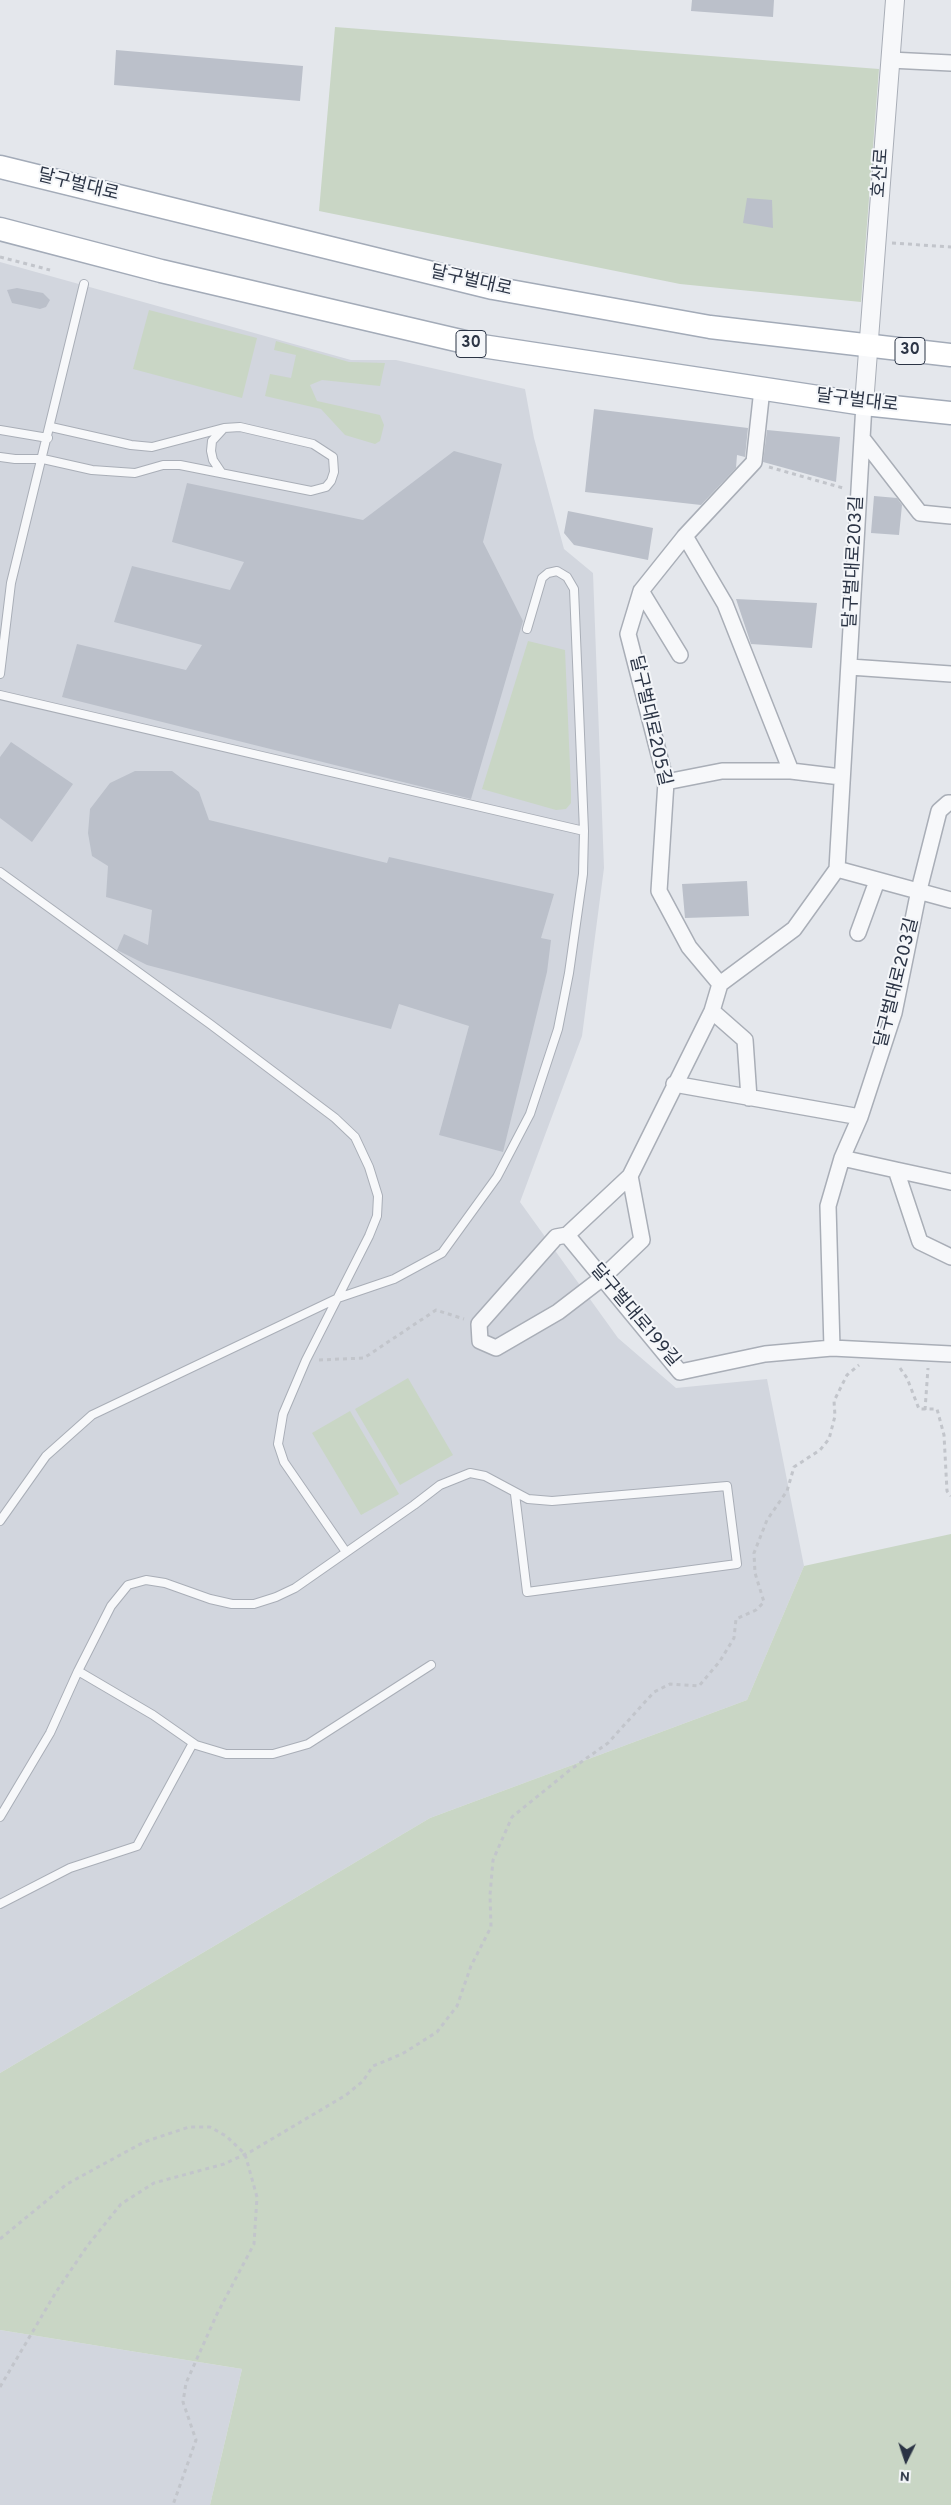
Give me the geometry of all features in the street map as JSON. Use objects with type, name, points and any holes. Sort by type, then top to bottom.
[{"type":"main road","name":"달구벌대로","points":[[0,167],[493,288],[710,327],[951,354]]},
{"type":"main road","name":"달구벌대로","points":[[0,229],[161,271],[482,346],[864,404],[951,413]]},
{"type":"street","name":"호산로","points":[[868,346],[895,0]]},
{"type":"street","points":[[890,60],[951,63]]},
{"type":"street","name":"달구벌대로203길","points":[[837,869],[868,346]]},
{"type":"street","points":[[754,462],[762,389]]},
{"type":"street","points":[[862,438],[920,513],[951,516]]},
{"type":"street","name":"달구벌대로205길","points":[[720,984],[690,947],[659,891],[666,782],[628,634],[641,591],[685,536],[754,462]]},
{"type":"street","points":[[685,536],[725,604],[791,771]]},
{"type":"street","points":[[641,591],[680,655]]},
{"type":"street","points":[[850,667],[951,674]]},
{"type":"street","points":[[666,782],[722,770],[791,771],[841,777]]},
{"type":"street","points":[[919,890],[939,811],[948,803],[951,803]]},
{"type":"street","points":[[630,1176],[642,1240],[601,1279],[558,1312],[496,1348],[480,1341],[478,1324],[556,1237],[567,1235],[630,1176],[674,1084],[712,1011],[720,984],[794,928],[837,869],[951,900]]},
{"type":"street","points":[[858,933],[877,881]]},
{"type":"street","name":"달구벌대로203길","points":[[832,1348],[828,1206],[842,1158],[860,1117],[894,1013],[919,890]]},
{"type":"street","points":[[712,1011],[745,1040],[749,1098]]},
{"type":"street","points":[[674,1084],[860,1117]]},
{"type":"street","points":[[842,1158],[951,1182]]},
{"type":"street","points":[[896,1170],[920,1242],[951,1257]]},
{"type":"street","name":"달구벌대로199길","points":[[567,1235],[601,1279],[680,1372],[765,1354],[832,1348],[951,1354]]},
{"type":"lane","points":[[0,674],[12,583],[84,284]]},
{"type":"lane","points":[[0,457],[43,459],[104,471],[136,473],[163,465],[180,465],[311,491],[326,487],[331,481],[334,472],[333,457],[313,444],[250,429],[224,428],[152,447],[51,427]]},
{"type":"lane","points":[[221,472],[213,460],[212,441],[224,428]]},
{"type":"lane","points":[[0,430],[48,438]]},
{"type":"lane","points":[[0,1521],[46,1456],[92,1415],[338,1298],[394,1279],[442,1253],[496,1177],[530,1114],[558,1029],[569,973],[583,874],[584,831],[574,589],[567,576],[557,571],[548,573],[542,578],[527,629]]},
{"type":"lane","points":[[0,694],[584,831]]},
{"type":"lane","points":[[0,872],[210,1024],[335,1118],[355,1137],[369,1167],[378,1196],[377,1216],[306,1360],[282,1414],[278,1444],[284,1462],[346,1552]]},
{"type":"lane","points":[[0,1817],[50,1733],[78,1671],[111,1606],[128,1585],[141,1581],[156,1582],[232,1604],[254,1604],[276,1597],[295,1588],[440,1485],[454,1477],[470,1473],[484,1476],[515,1494],[531,1500],[552,1501],[728,1486],[737,1564],[526,1592],[515,1494]]},
{"type":"lane","points":[[78,1671],[153,1715],[192,1743],[226,1754],[273,1754],[308,1744],[431,1665]]},
{"type":"lane","points":[[0,1904],[70,1868],[137,1846],[192,1743]]},
{"type":"path","points":[[877,242],[951,247]]},
{"type":"path","points":[[0,256],[50,270]]},
{"type":"path","points":[[754,462],[858,492]]},
{"type":"path","points":[[306,1360],[364,1358],[436,1310],[478,1324]]},
{"type":"path","points":[[0,2387],[56,2292],[88,2245],[121,2204],[154,2183],[224,2164],[245,2154],[346,2095],[363,2081],[373,2066],[402,2054],[437,2032],[457,2006],[471,1966],[491,1927],[490,1895],[494,1860],[512,1817],[570,1770],[608,1744],[654,1692],[670,1684],[699,1686],[720,1661],[734,1638],[736,1619],[756,1610],[764,1602],[755,1573],[754,1553],[766,1520],[787,1492],[794,1467],[820,1450],[829,1439],[834,1416],[834,1401],[847,1375],[872,1350],[884,1356],[904,1371],[919,1409],[937,1409],[944,1435],[947,1491],[951,1496]]},
{"type":"path","points":[[924,1410],[927,1394],[926,1373],[934,1354]]},
{"type":"path","points":[[0,2239],[67,2184],[144,2142],[189,2127],[210,2127],[226,2136],[245,2154],[257,2197],[254,2244],[217,2314],[186,2383],[183,2402],[196,2440],[173,2505]]},
{"type":"shaded area","points":[[0,262],[351,360],[396,360],[525,389],[534,438],[564,549],[593,573],[604,868],[582,1036],[520,1202],[618,1338],[676,1388],[767,1379],[804,1566],[747,1700],[430,1818],[0,2073]]},
{"type":"shaded area","points":[[0,2330],[242,2369],[210,2505],[0,2505]]},
{"type":"green space","points":[[335,27],[879,69],[861,302],[680,284],[319,211]]},
{"type":"green space","points":[[149,310],[257,338],[242,398],[133,369]]},
{"type":"green space","points":[[276,341],[349,362],[385,363],[380,386],[322,380],[310,385],[317,401],[380,415],[384,425],[380,441],[375,444],[345,435],[321,409],[265,396],[270,374],[291,378],[296,355],[274,350]]},
{"type":"green space","points":[[528,641],[565,650],[571,790],[571,803],[566,809],[556,810],[482,789]]},
{"type":"green space","points":[[408,1378],[453,1455],[400,1485],[355,1409]]},
{"type":"green space","points":[[350,1411],[399,1494],[361,1515],[312,1433]]},
{"type":"green space","points":[[951,1534],[951,2505],[210,2505],[242,2369],[0,2330],[0,2073],[430,1818],[747,1700],[804,1566]]},
{"type":"building","points":[[692,0],[774,0],[773,17],[691,11]]},
{"type":"building","points":[[116,50],[303,66],[300,101],[114,85]]},
{"type":"building","points":[[747,198],[772,200],[773,228],[743,223]]},
{"type":"building","points":[[17,288],[43,293],[50,300],[46,307],[40,309],[12,303],[7,290]]},
{"type":"building","points":[[594,409],[748,428],[745,457],[737,455],[736,468],[701,505],[585,492]]},
{"type":"building","points":[[767,430],[840,437],[836,482],[763,462]]},
{"type":"building","points":[[454,451],[502,464],[483,542],[523,621],[471,799],[62,697],[77,644],[186,670],[202,645],[114,622],[132,566],[230,590],[244,562],[172,542],[187,483],[363,520]]},
{"type":"building","points":[[874,496],[897,498],[902,505],[899,535],[871,533]]},
{"type":"building","points":[[568,511],[653,528],[648,560],[574,545],[564,533]]},
{"type":"building","points":[[736,599],[817,603],[812,648],[751,644]]},
{"type":"building","points":[[11,742],[73,784],[32,842],[0,818],[0,757]]},
{"type":"building","points":[[135,771],[172,771],[199,792],[209,820],[387,863],[389,857],[554,894],[541,938],[551,940],[547,972],[503,1152],[439,1135],[469,1026],[399,1004],[391,1029],[147,965],[117,950],[124,934],[148,945],[152,910],[106,897],[108,866],[92,856],[88,833],[90,809],[110,783]]},
{"type":"building","points":[[747,881],[749,916],[685,918],[682,884]]}]
